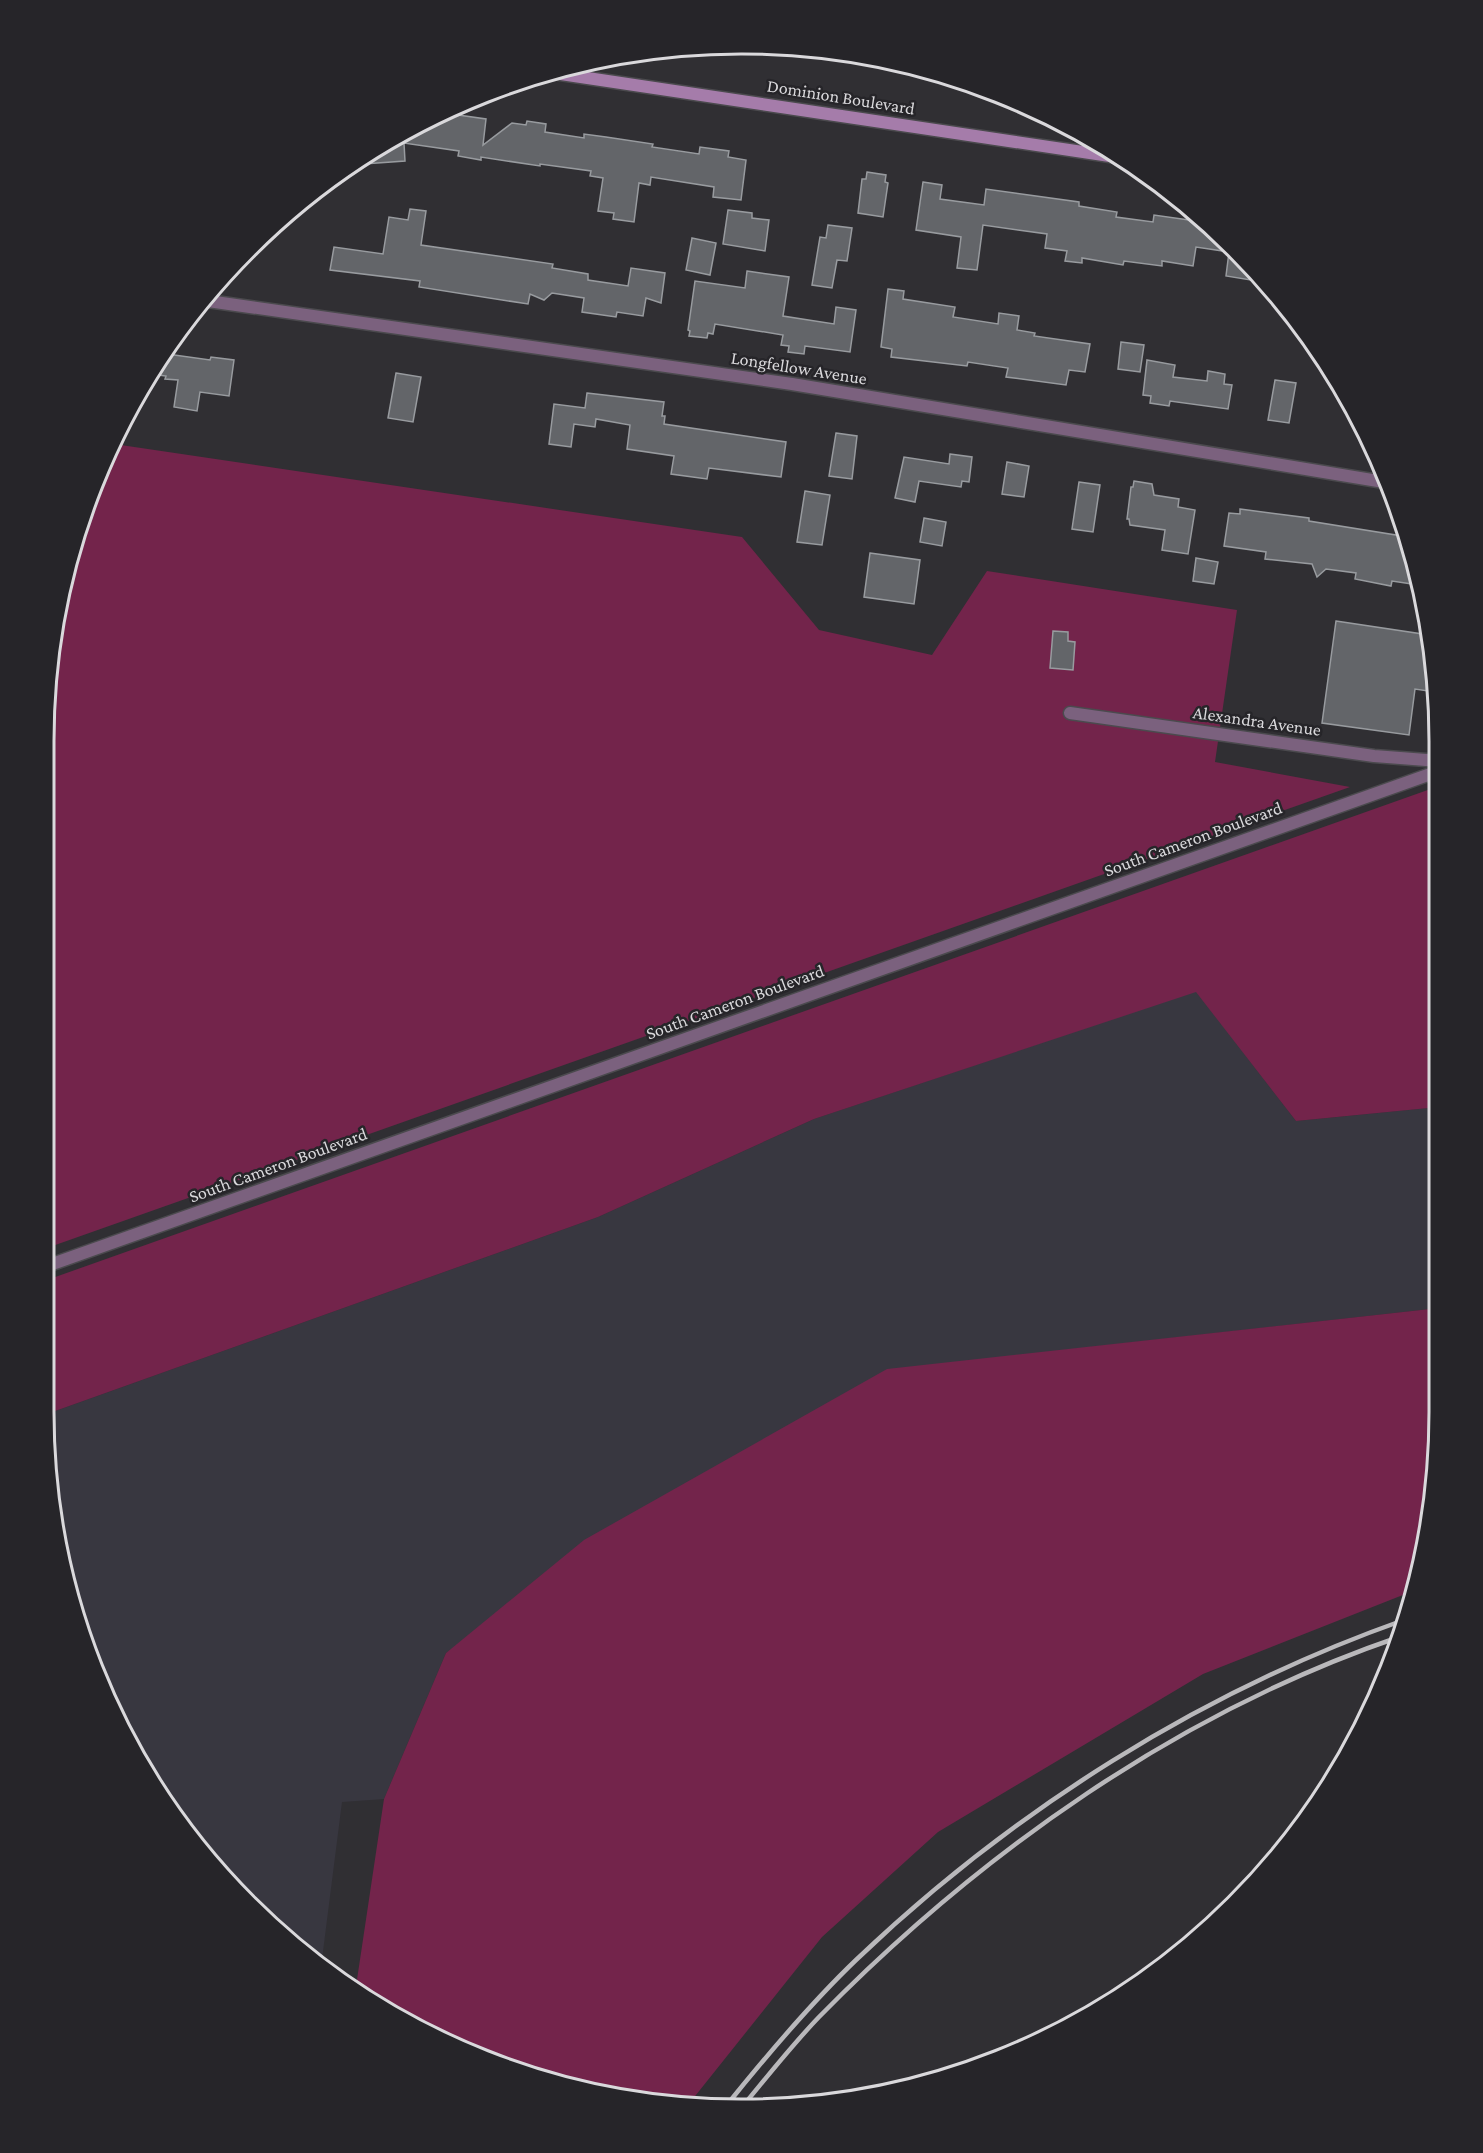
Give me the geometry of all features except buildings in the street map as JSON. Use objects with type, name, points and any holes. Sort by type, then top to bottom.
[{"type":"street","name":"Dominion Boulevard","points":[[571,75],[1098,154]]},
{"type":"street","name":"Longfellow Avenue","points":[[214,301],[792,384],[1378,481]]},
{"type":"street","name":"Alexandra Avenue","points":[[1070,713],[1374,756],[1429,760]]},
{"type":"street","name":"South Cameron Boulevard","points":[[54,1263],[1429,775]]},
{"type":"shaded area","points":[[121,445],[742,537],[819,630],[932,655],[987,571],[1237,610],[1215,762],[1350,787],[54,1245],[55,697],[67,607],[77,564],[106,478]]},
{"type":"shaded area","points":[[1429,790],[1429,1108],[1296,1121],[1196,992],[814,1119],[598,1217],[54,1411],[54,1277]]},
{"type":"shaded area","points":[[1196,991],[1296,1121],[1429,1108],[1429,1309],[887,1370],[446,1653],[384,1799],[342,1802],[322,1956],[255,1898],[196,1830],[146,1755],[125,1716],[106,1675],[77,1589],[60,1501],[55,1456],[54,1411],[598,1217],[814,1119]]},
{"type":"shaded area","points":[[1429,1309],[1428,1456],[1416,1546],[1404,1594],[1203,1674],[938,1832],[822,1937],[694,2098],[607,2086],[521,2063],[437,2028],[357,1981],[384,1799],[446,1653],[584,1540],[887,1369]]},
{"type":"railway","points":[[732,2099],[789,2031],[856,1960],[979,1854],[1044,1806],[1112,1761],[1182,1720],[1328,1649],[1396,1623]]},
{"type":"railway","points":[[749,2099],[819,2017],[881,1956],[1016,1844],[1087,1793],[1162,1747],[1238,1705],[1318,1668],[1390,1641]]}]
